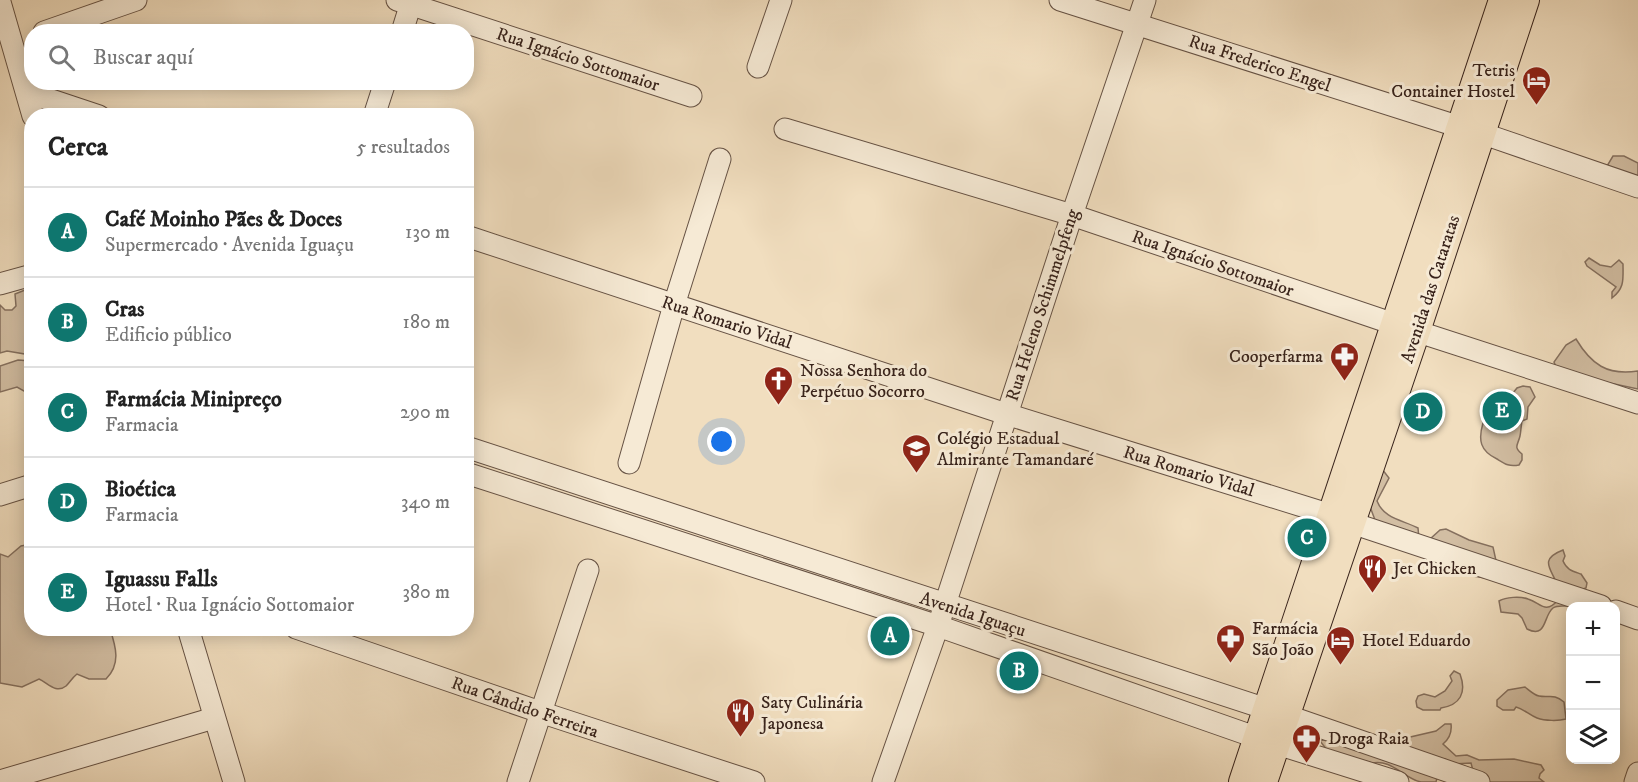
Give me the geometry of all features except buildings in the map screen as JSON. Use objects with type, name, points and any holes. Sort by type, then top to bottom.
[{"type":"main road","name":"Avenida das Cataratas","points":[[1264,782],[1267,741],[1470,130],[1502,0]]},
{"type":"main road","name":"Avenida das Cataratas","points":[[1470,130],[1526,0]]},
{"type":"main road","name":"Avenida das Cataratas","points":[[1242,782],[1267,741]]},
{"type":"street","points":[[67,24],[136,0]]},
{"type":"street","points":[[758,66],[781,0]]},
{"type":"street","name":"Rua Frederico Engel","points":[[1060,0],[1470,130],[1638,187]]},
{"type":"street","name":"Rua Heleno Schimmelpfeng","points":[[883,782],[938,626],[1006,414],[1145,0]]},
{"type":"street","points":[[0,2],[15,42],[24,80]]},
{"type":"street","points":[[403,24],[407,2]]},
{"type":"street","name":"Rua Ignácio Sottomaior","points":[[407,2],[473,24]]},
{"type":"street","name":"Rua Ignácio Sottomaior","points":[[474,24],[691,96]]},
{"type":"street","points":[[377,108],[382,90]]},
{"type":"street","points":[[27,92],[31,108]]},
{"type":"street","points":[[27,92],[75,108]]},
{"type":"street","name":"Rua Ignácio Sottomaior","points":[[785,129],[1072,215],[1638,403]]},
{"type":"street","points":[[629,463],[674,305],[720,159]]},
{"type":"street","name":"Rua Romario Vidal","points":[[474,239],[1006,414],[1341,519],[1589,602]]},
{"type":"street","points":[[0,284],[24,277]]},
{"type":"street","name":"Avenida Iguaçu","points":[[474,450],[1276,712],[1479,782]]},
{"type":"street","name":"Avenida Iguaçu","points":[[474,476],[938,626],[1267,741],[1398,782]]},
{"type":"street","points":[[0,495],[24,488]]},
{"type":"street","points":[[518,782],[588,570]]},
{"type":"street","points":[[1620,612],[1638,619]]},
{"type":"street","points":[[190,636],[234,782]]},
{"type":"street","name":"Rua Cândido Ferreira","points":[[319,636],[754,782]]},
{"type":"street","points":[[0,781],[214,718]]},
{"type":"street","points":[[1635,782],[1638,772]]},
{"type":"shaded area","points":[[1613,156],[1624,156],[1638,163],[1638,188],[1607,166]]},
{"type":"shaded area","points":[[1589,258],[1600,265],[1611,267],[1619,260],[1623,264],[1621,287],[1612,298],[1612,292],[1616,287],[1587,266],[1585,262]]},
{"type":"shaded area","points":[[24,290],[24,354],[7,351],[0,353],[0,305],[5,310],[12,310],[16,306],[15,294]]},
{"type":"shaded area","points":[[1576,339],[1588,355],[1601,366],[1617,372],[1638,371],[1638,389],[1558,372],[1554,362],[1566,345]]},
{"type":"shaded area","points":[[24,360],[24,391],[17,387],[0,392],[0,366]]},
{"type":"shaded area","points":[[1530,387],[1535,397],[1528,407],[1527,419],[1522,421],[1517,446],[1522,454],[1522,460],[1519,465],[1510,465],[1491,456],[1484,449],[1481,429],[1483,423],[1501,419],[1512,411],[1516,405],[1513,393],[1517,388]]},
{"type":"shaded area","points":[[1382,469],[1389,478],[1377,501],[1384,512],[1418,528],[1419,539],[1430,539],[1440,530],[1446,529],[1469,540],[1493,547],[1497,565],[1485,578],[1473,576],[1375,520],[1369,504]]},
{"type":"shaded area","points":[[24,545],[24,636],[112,636],[116,655],[114,667],[106,679],[89,679],[77,674],[66,686],[59,689],[39,679],[22,687],[0,683],[0,554],[8,557]]},
{"type":"shaded area","points":[[1563,550],[1565,556],[1563,561],[1566,566],[1581,574],[1587,583],[1586,588],[1580,590],[1570,602],[1566,602],[1566,606],[1553,608],[1541,629],[1533,631],[1527,629],[1518,614],[1501,612],[1499,601],[1517,597],[1525,598],[1543,607],[1550,607],[1554,604],[1558,600],[1557,585],[1549,562],[1555,554]]},
{"type":"shaded area","points":[[1454,671],[1460,674],[1463,687],[1457,701],[1440,710],[1423,710],[1417,707],[1418,696],[1424,694],[1435,697],[1445,691],[1452,681],[1450,676]]},
{"type":"shaded area","points":[[1525,687],[1537,695],[1560,699],[1564,702],[1566,719],[1544,720],[1516,707],[1514,710],[1503,710],[1497,706],[1497,700],[1508,690]]},
{"type":"shaded area","points":[[1445,724],[1451,724],[1451,730],[1443,744],[1456,756],[1467,755],[1479,760],[1514,759],[1541,765],[1544,770],[1539,778],[1544,782],[1476,782],[1471,763],[1453,764],[1445,759],[1441,762],[1436,782],[1421,782],[1392,766],[1372,763],[1327,750],[1320,741],[1326,739],[1396,744],[1406,738],[1436,731]]},
{"type":"place","name":"Tetris Container Hostel","points":[[1536,106]]},
{"type":"place","name":"Cooperfarma","points":[[1344,382]]},
{"type":"place","name":"Nossa Senhora do Perpétuo Socorro","points":[[779,406]]},
{"type":"place","name":"Iguassu Falls","points":[[1502,411]]},
{"type":"place","name":"Bioética","points":[[1423,412]]},
{"type":"place","name":"Colégio Estadual Almirante Tamandaré","points":[[916,474]]},
{"type":"place","name":"Farmácia Minipreço","points":[[1307,538]]},
{"type":"place","name":"Jet Chicken","points":[[1372,594]]},
{"type":"place","name":"Café Moinho Pães & Doces","points":[[890,636]]},
{"type":"place","name":"Farmácia São João","points":[[1231,664]]},
{"type":"place","name":"Hotel Eduardo","points":[[1341,666]]},
{"type":"place","name":"Cras","points":[[1019,671]]},
{"type":"place","name":"Saty Culinária Japonesa","points":[[740,738]]},
{"type":"place","name":"Droga Raia","points":[[1307,764]]}]
